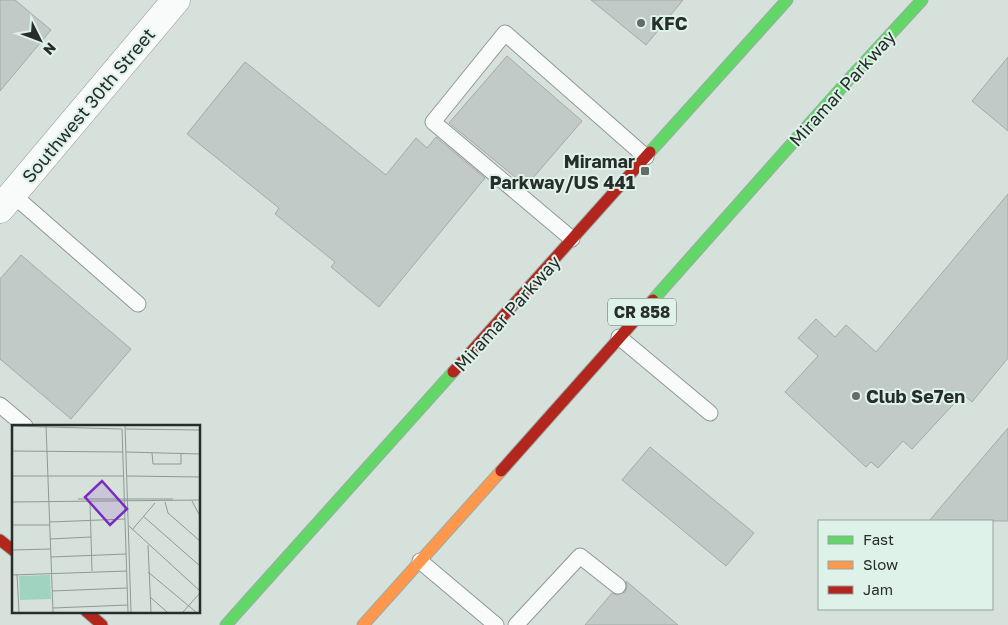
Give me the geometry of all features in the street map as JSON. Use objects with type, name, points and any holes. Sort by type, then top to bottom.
[{"type":"main road","name":"Miramar Parkway","points":[[226,625],[787,0]]},
{"type":"main road","name":"Miramar Parkway","points":[[363,625],[851,76],[922,0]]},
{"type":"main road","points":[[0,540],[12,549]]},
{"type":"main road","points":[[87,612],[102,625]]},
{"type":"street","name":"Southwest 30th Street","points":[[6,202],[176,0]]},
{"type":"lane","points":[[572,240],[432,122],[504,33],[646,157]]},
{"type":"lane","points":[[6,202],[138,304]]},
{"type":"lane","points":[[619,337],[710,412]]},
{"type":"lane","points":[[0,406],[24,425]]},
{"type":"lane","points":[[516,625],[580,556],[618,586]]},
{"type":"lane","points":[[420,561],[496,625]]},
{"type":"building","points":[[0,0],[15,0],[51,30],[0,91]]},
{"type":"building","name":"KFC","points":[[591,0],[683,0],[646,45]]},
{"type":"building","points":[[507,56],[582,121],[526,186],[449,123]]},
{"type":"building","points":[[1008,57],[1008,131],[972,101]]},
{"type":"building","points":[[245,62],[386,175],[416,138],[427,148],[436,137],[485,178],[379,307],[331,267],[335,262],[275,214],[279,208],[187,134]]},
{"type":"building","points":[[1008,194],[1008,358],[972,402],[963,394],[912,449],[903,441],[878,468],[871,462],[866,467],[785,392],[818,356],[798,338],[816,319],[835,337],[846,325],[876,352]]},
{"type":"building","points":[[21,255],[131,349],[71,419],[0,359],[0,279]]},
{"type":"building","points":[[1008,428],[1008,521],[930,520]]},
{"type":"building","points":[[650,447],[754,533],[726,566],[622,480]]},
{"type":"building","points":[[626,581],[678,625],[585,625],[612,593],[617,595],[625,592],[627,587]]},
{"type":"traffic: fast","points":[[650,152],[787,0]]},
{"type":"traffic: fast","points":[[653,300],[922,0]]},
{"type":"traffic: fast","points":[[226,625],[453,372]]},
{"type":"traffic: slow","points":[[363,625],[501,471]]},
{"type":"traffic: jam","points":[[453,372],[650,152]]},
{"type":"traffic: jam","points":[[501,471],[653,300]]},
{"type":"traffic: jam","points":[[0,540],[12,549]]},
{"type":"traffic: jam","points":[[87,612],[102,625]]},
{"type":"place","name":"KFC","points":[[641,23]]},
{"type":"place","name":"Miramar Parkway/US 441","points":[[645,171]]},
{"type":"place","name":"Club Se7en","points":[[856,396]]}]
